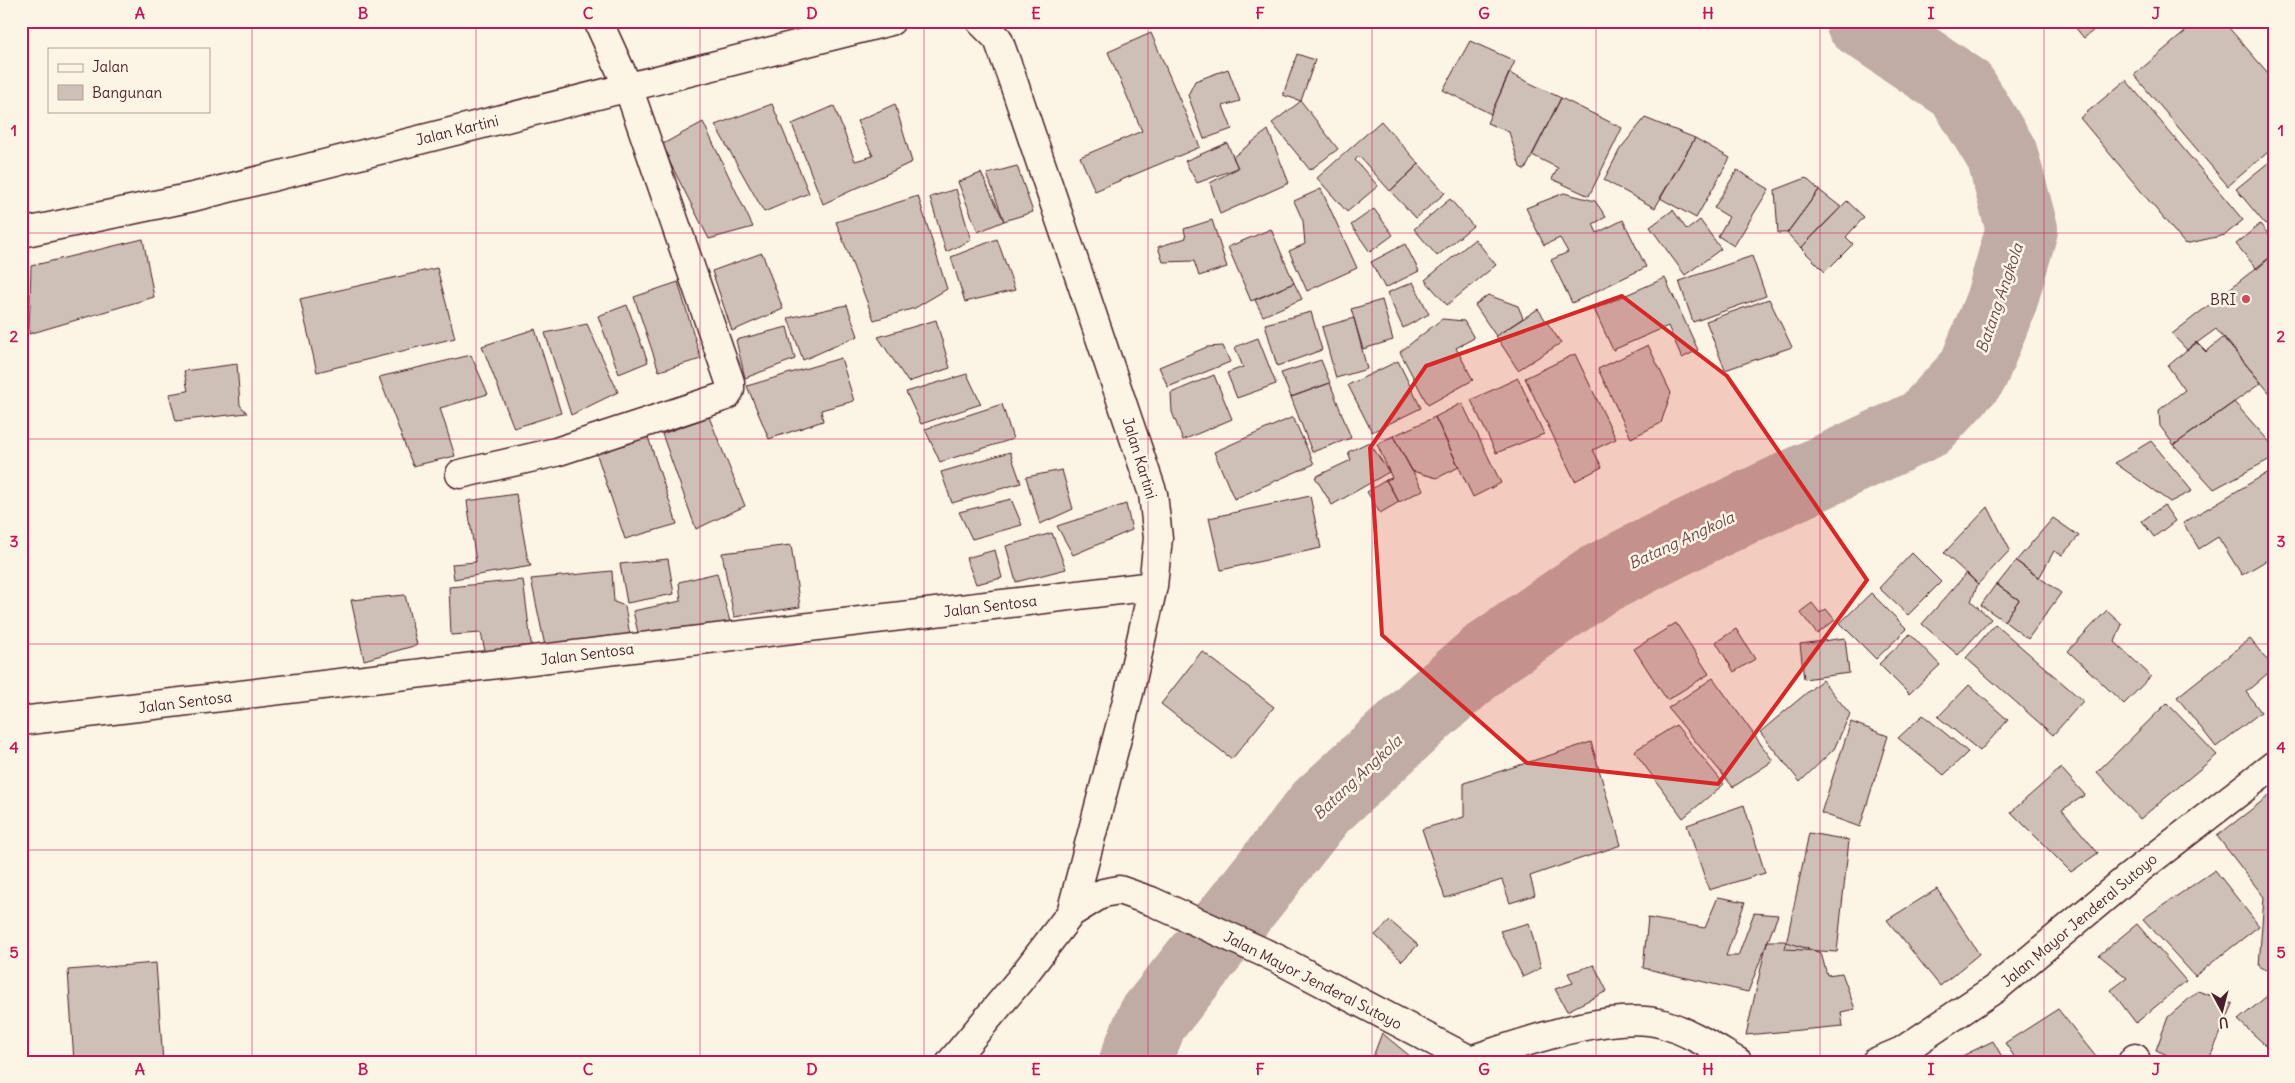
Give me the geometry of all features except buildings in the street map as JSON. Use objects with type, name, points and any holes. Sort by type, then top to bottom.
[{"type":"street","points":[[460,474],[556,452],[726,396],[730,390],[727,373],[628,87],[598,21]]},
{"type":"street","name":"Jalan Kartini","points":[[21,233],[193,197],[891,21]]},
{"type":"street","name":"Jalan Kartini","points":[[980,21],[998,39],[1012,78],[1153,494],[1158,538],[1154,586],[1130,689],[1071,913]]},
{"type":"street","name":"Jalan Sentosa","points":[[21,721],[1154,586]]},
{"type":"street","name":"Jalan Mayor Jenderal Sutoyo","points":[[1876,1062],[1902,1051],[1996,988],[2129,876],[2274,765]]},
{"type":"street","name":"Jalan Mayor Jenderal Sutoyo","points":[[951,1062],[1019,981],[1071,913],[1103,893],[1111,891],[1126,891],[1151,901],[1278,959],[1469,1061],[1545,1037],[1612,1021],[1629,1020],[1662,1023],[1682,1030],[1738,1062]]},
{"type":"highlighted area","points":[[1622,296],[1727,376],[1867,580],[1718,784],[1527,763],[1382,635],[1370,448],[1426,366]]},
{"type":"waterway","name":"Batang Angkola","points":[[1135,1062],[1152,1020],[1321,807],[1429,707],[1490,654],[1594,582],[1681,538],[1925,424],[1973,372],[2001,302],[2022,229],[2002,155],[1962,89],[1861,21]]},
{"type":"place","name":"BRI","points":[[2246,299]]}]
